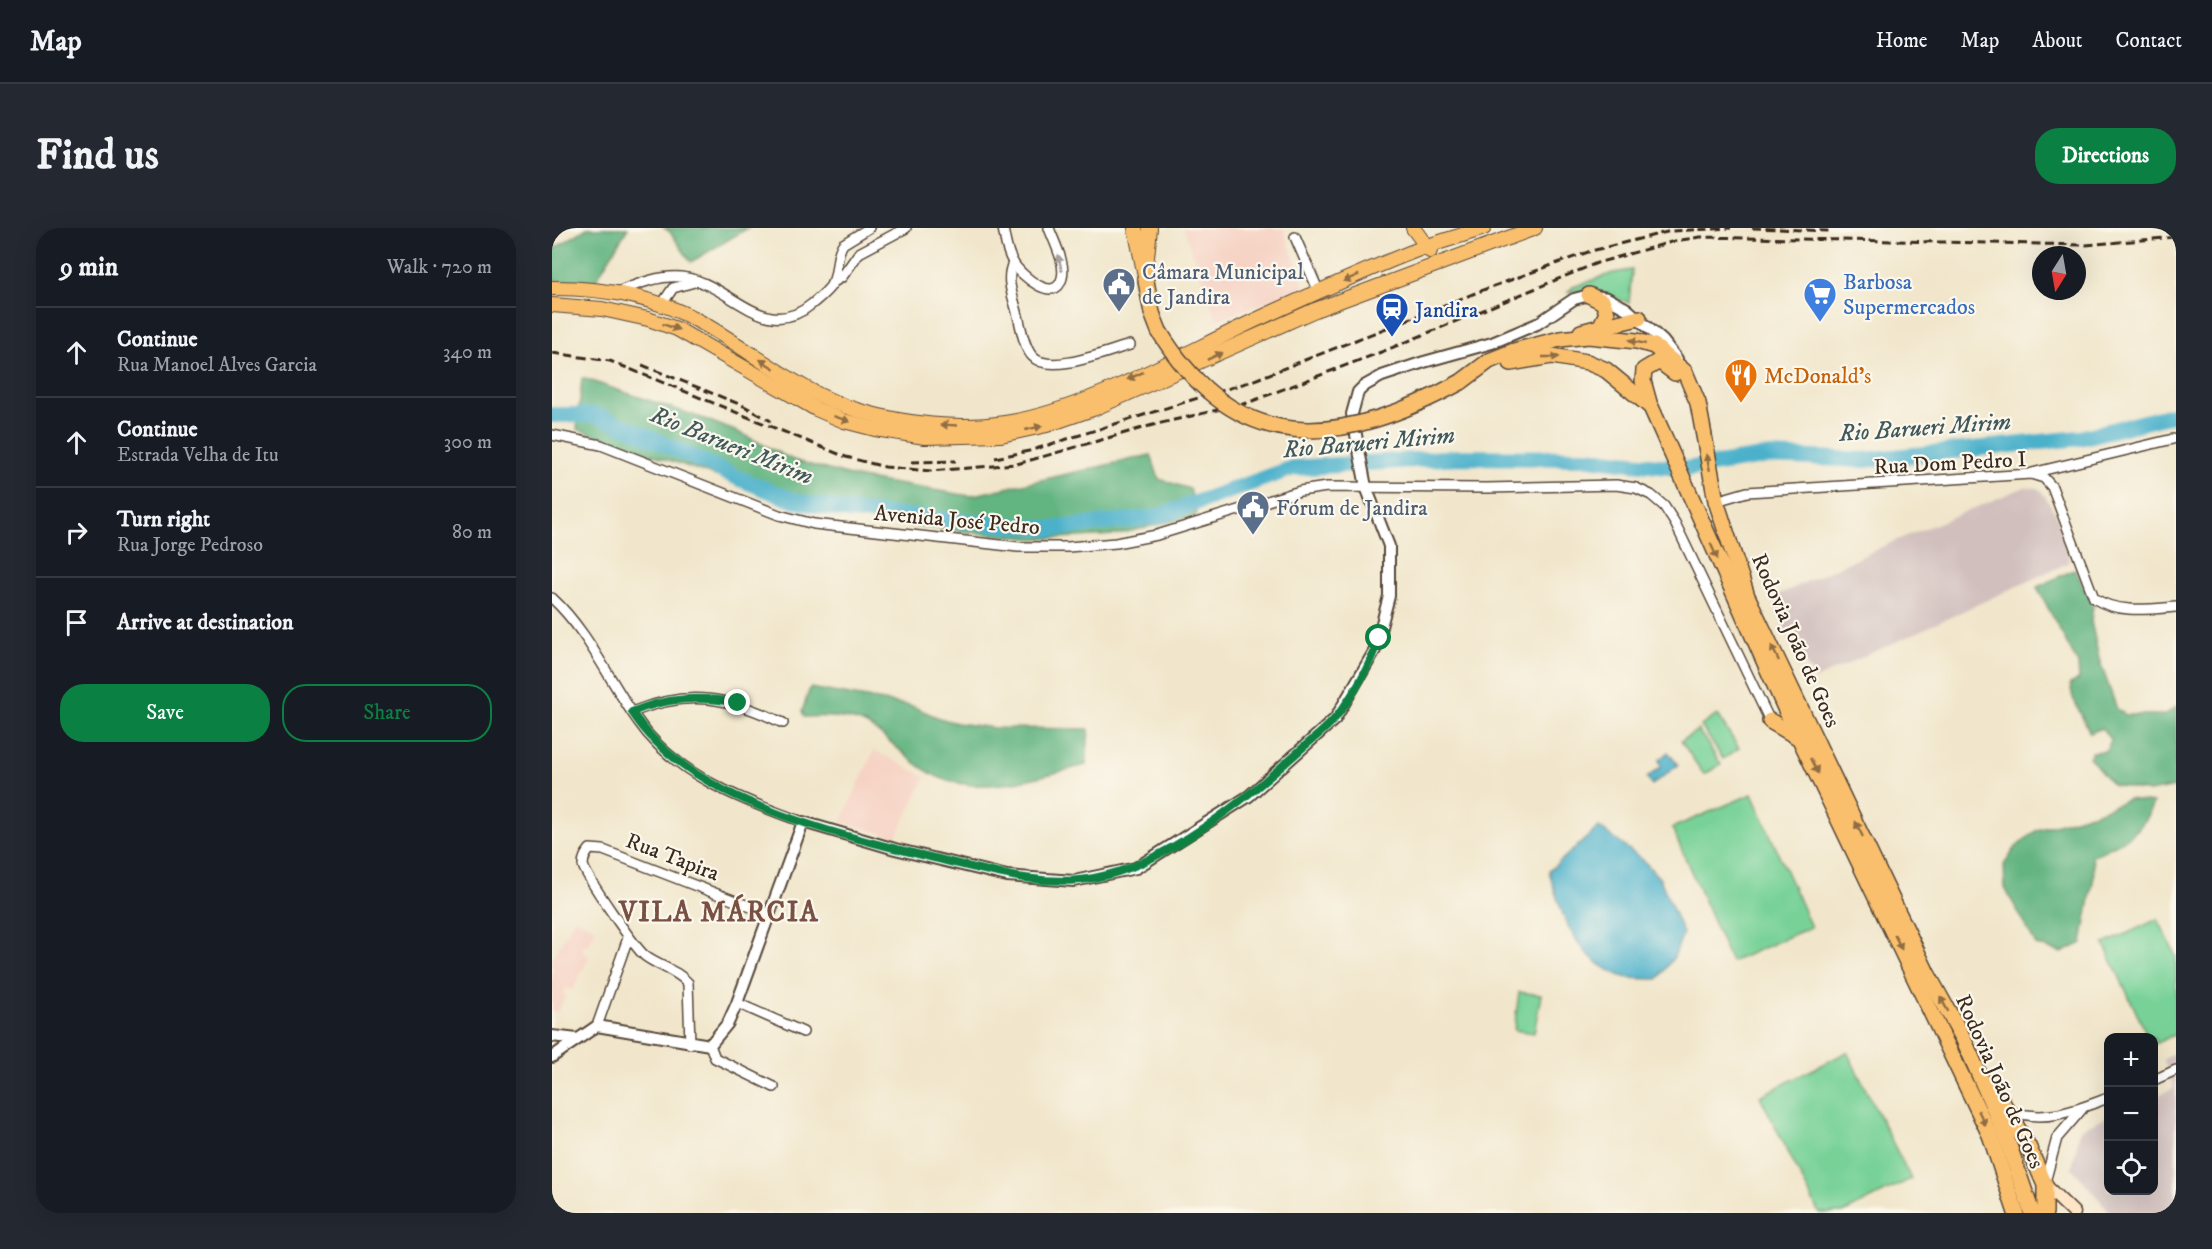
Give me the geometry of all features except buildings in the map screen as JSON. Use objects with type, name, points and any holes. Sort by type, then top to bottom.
[{"type":"highway","name":"Rodovia João de Goes","points":[[1146,281],[1152,314],[1159,331],[1192,378],[1211,395],[1258,421],[1294,430],[1335,430],[1367,424],[1406,409],[1461,382],[1489,362],[1514,351],[1560,339],[1588,336],[1636,341],[1654,346],[1685,372],[1692,389],[1716,501],[1747,596],[1927,973],[1963,1038],[2004,1131],[2032,1213]]},
{"type":"highway","points":[[1589,295],[1603,302],[1607,313],[1600,327]]},
{"type":"highway","points":[[1560,339],[1639,318]]},
{"type":"highway","points":[[1474,373],[1528,358],[1569,357],[1606,370],[1651,407]]},
{"type":"highway","points":[[1651,407],[1643,381],[1644,370],[1650,364],[1659,361],[1667,365],[1692,389]]},
{"type":"highway","name":"Rodovia João de Goes","points":[[1651,407],[1785,708],[1990,1135],[2016,1213]]},
{"type":"highway","points":[[1688,493],[1707,504],[1716,501]]},
{"type":"highway","points":[[1767,716],[1785,708]]},
{"type":"highway","points":[[1767,716],[1801,740]]},
{"type":"highway","points":[[1963,1038],[2009,1111],[2045,1185],[2045,1213]]},
{"type":"main road","points":[[1136,228],[1146,281]]},
{"type":"main road","points":[[1146,281],[1150,228]]},
{"type":"main road","points":[[1412,228],[1425,247],[1441,256],[1452,257]]},
{"type":"main road","points":[[1405,255],[1412,228]]},
{"type":"main road","points":[[552,288],[615,293],[662,304],[700,321],[819,396],[838,404],[859,411],[920,424],[963,426],[1005,423],[1045,413],[1095,395],[1405,255],[1484,228]]},
{"type":"main road","points":[[557,304],[602,309],[677,329],[816,409],[844,421],[925,437],[1000,435],[1047,424],[1093,409],[1315,310],[1452,257],[1535,228]]},
{"type":"main road","points":[[557,304],[579,298],[647,309],[662,304]]},
{"type":"main road","points":[[2045,1185],[2074,1213]]},
{"type":"street","points":[[832,284],[841,248],[869,228]]},
{"type":"street","points":[[615,293],[650,280],[686,277],[698,281],[750,310],[783,318],[806,309],[842,277],[859,253],[906,228]]},
{"type":"street","points":[[1003,228],[1005,245],[1013,263],[1035,285],[1052,288],[1058,285],[1062,278],[1062,270],[1049,228]]},
{"type":"street","points":[[1295,237],[1319,292]]},
{"type":"street","points":[[1013,263],[1009,272],[1010,288],[1026,344],[1032,356],[1040,362],[1058,365],[1130,345]]},
{"type":"street","points":[[662,304],[673,288],[698,281]]},
{"type":"street","points":[[552,598],[570,616],[632,712],[659,746],[699,775],[750,802],[803,822],[895,849],[1007,876],[1074,881],[1136,868],[1249,796],[1335,719],[1375,650],[1389,596],[1389,546],[1365,483],[1352,414],[1358,392],[1364,386],[1382,376],[1424,362],[1492,344],[1538,324],[1574,298],[1589,295],[1617,302],[1639,318],[1663,341],[1685,372]]},
{"type":"street","name":"Avenida José Pedro","points":[[552,435],[578,438],[601,445],[779,515],[814,524],[1018,547],[1068,547],[1116,543],[1186,528],[1300,491],[1365,483],[1487,489],[1616,485],[1636,488],[1651,495],[1664,506],[1688,547],[1767,716]]},
{"type":"street","points":[[2031,474],[2173,439]]},
{"type":"street","name":"Rua Dom Pedro I","points":[[1716,501],[1747,492],[2031,474],[2044,478],[2052,487],[2094,598],[2103,604],[2133,609],[2176,608]]},
{"type":"street","points":[[632,712],[652,704],[711,698],[738,703],[783,723]]},
{"type":"street","points":[[710,1045],[728,1023],[737,1003],[803,822]]},
{"type":"street","name":"Rua Tapira","points":[[628,938],[604,897],[589,880],[584,867],[586,854],[590,849],[596,848],[769,914]]},
{"type":"street","points":[[552,1057],[597,1026],[628,938],[645,956],[688,983],[690,1044]]},
{"type":"street","points":[[737,1003],[803,1032]]},
{"type":"street","points":[[597,1026],[690,1044],[710,1045]]},
{"type":"street","points":[[552,1036],[577,1039]]},
{"type":"street","points":[[710,1045],[715,1058],[774,1087]]},
{"type":"street","points":[[2158,1078],[2176,1070]]},
{"type":"street","points":[[2009,1111],[2045,1117],[2082,1109],[2104,1100]]},
{"type":"street","points":[[2045,1185],[2057,1138],[2082,1109]]},
{"type":"shaded area","points":[[1183,228],[1283,228],[1305,288],[1217,320]]},
{"type":"shaded area","points":[[2025,487],[2038,488],[2057,516],[2070,562],[1815,679],[1784,628],[1774,597],[1897,540]]},
{"type":"shaded area","points":[[874,750],[926,777],[896,837],[841,822]]},
{"type":"shaded area","points":[[575,918],[596,928],[588,946],[583,944],[583,951],[589,957],[573,990],[565,988],[563,994],[566,996],[557,1013],[552,1011],[552,959]]},
{"type":"shaded area","points":[[2176,1053],[2176,1213],[2111,1213],[2072,1168],[2080,1129],[2104,1118],[2104,1195],[2158,1195],[2158,1095],[2174,1088],[2163,1059]]},
{"type":"green space","points":[[587,228],[628,228],[594,283],[552,280],[552,250]]},
{"type":"green space","points":[[664,228],[748,228],[691,262],[670,232]]},
{"type":"green space","points":[[1632,270],[1629,303],[1592,289],[1568,292],[1573,287],[1613,273]]},
{"type":"green space","points":[[582,378],[702,418],[740,433],[793,460],[854,477],[970,496],[1151,455],[1159,479],[1190,489],[1197,515],[1115,535],[1037,539],[919,527],[813,509],[577,429]]},
{"type":"green space","points":[[2075,569],[2093,606],[2091,621],[2099,659],[2117,709],[2126,715],[2165,715],[2176,707],[2176,787],[2149,792],[2112,784],[2089,757],[2092,752],[2105,751],[2111,741],[2102,728],[2090,733],[2073,698],[2070,684],[2079,680],[2078,664],[2037,587]]},
{"type":"green space","points":[[810,688],[912,706],[957,723],[995,728],[1089,729],[1086,765],[1012,783],[974,785],[956,783],[928,772],[867,725],[836,717],[804,717],[802,711]]},
{"type":"green space","points":[[1717,715],[1739,748],[1723,759],[1701,726]]},
{"type":"green space","points":[[1698,730],[1721,764],[1704,775],[1681,741]]},
{"type":"green space","points":[[1752,794],[1811,927],[1731,962],[1672,828]]},
{"type":"green space","points":[[2129,799],[2153,803],[2143,823],[2129,837],[2092,856],[2094,876],[2082,943],[2062,953],[2036,945],[2005,888],[2004,865],[2016,847],[2037,830],[2095,813]]},
{"type":"green space","points":[[2158,919],[2176,957],[2176,1034],[2158,1042],[2158,1033],[2146,1033],[2104,944]]},
{"type":"green space","points":[[1519,992],[1541,995],[1534,1033],[1514,1030]]},
{"type":"green space","points":[[1847,1052],[1911,1179],[1843,1213],[1819,1213],[1760,1096]]},
{"type":"water","points":[[1668,752],[1678,765],[1652,785],[1647,778],[1661,767],[1659,760]]},
{"type":"water","points":[[1599,827],[1643,860],[1660,879],[1683,933],[1674,957],[1658,979],[1625,977],[1605,968],[1581,946],[1565,919],[1549,871]]},
{"type":"waterway","name":"Rio Barueri Mirim","points":[[552,415],[595,415],[795,501],[848,511],[1052,529],[1156,517],[1293,468],[1459,457],[1587,458],[1686,469],[1768,456],[1864,460],[2080,438],[2176,414]]},
{"type":"railway","points":[[995,458],[1029,451],[1249,382],[1483,290],[1591,251],[1671,231],[1731,228]]},
{"type":"railway","points":[[1752,228],[1829,231]]},
{"type":"railway","points":[[552,353],[610,361],[846,457],[885,467],[931,471],[1017,464],[1153,425],[1247,403],[1389,349],[1597,263],[1675,241],[1700,237],[2086,245],[2176,237]]},
{"type":"railway","points":[[642,365],[744,406],[771,421]]},
{"type":"railway","points":[[911,462],[956,461]]},
{"type":"place","name":"Câmara Municipal de Jandira","points":[[1119,313]]},
{"type":"place","name":"Barbosa Supermercados","points":[[1820,323]]},
{"type":"place","name":"Jandira","points":[[1392,338]]},
{"type":"place","name":"McDonald's","points":[[1741,404]]},
{"type":"place","name":"Fórum de Jandira","points":[[1253,536]]},
{"type":"district","name":"VILA MÁRCIA","points":[[719,911]]},
{"type":"route","points":[[738,703],[711,698],[680,699],[652,704],[632,712],[648,734],[674,759],[722,789],[778,813],[895,849],[1007,876],[1074,881],[1136,868],[1249,796],[1335,719],[1359,681],[1379,638]]}]
